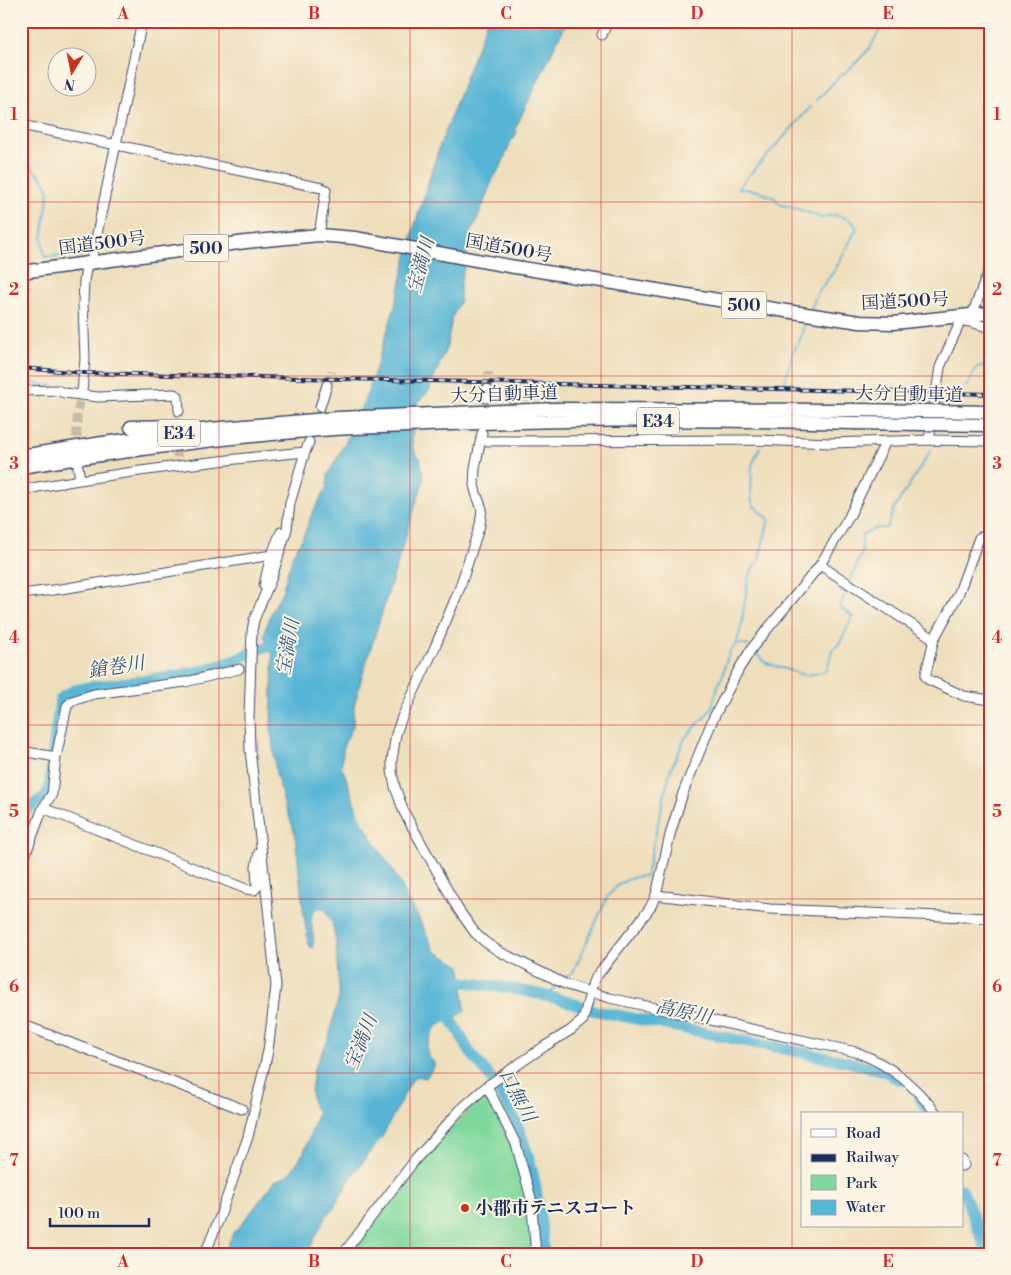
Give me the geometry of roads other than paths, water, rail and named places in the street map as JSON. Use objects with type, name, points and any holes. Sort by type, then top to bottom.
[{"type":"highway","name":"国道500号","points":[[21,272],[246,242],[319,235],[390,244],[786,312],[860,322],[893,323],[990,313]]},
{"type":"highway","name":"大分自動車道","points":[[21,456],[210,428],[288,421],[336,423],[463,418],[556,409],[854,416],[990,425]]},
{"type":"highway","name":"大分自動車道","points":[[854,416],[990,412]]},
{"type":"highway","points":[[131,427],[288,421]]},
{"type":"highway","name":"大分自動車道","points":[[21,467],[336,423]]},
{"type":"street","points":[[82,392],[85,359],[84,280],[116,145],[142,21]]},
{"type":"street","points":[[602,35],[608,21]]},
{"type":"street","points":[[21,125],[322,188],[326,190],[319,235]]},
{"type":"street","points":[[929,440],[940,368],[990,267]]},
{"type":"street","points":[[965,317],[971,322],[990,328]]},
{"type":"street","points":[[320,407],[327,385]]},
{"type":"street","points":[[21,391],[56,390],[64,393],[98,397],[174,394],[178,396],[179,411]]},
{"type":"street","points":[[935,1112],[916,1090],[874,1058],[856,1052],[590,993],[567,985],[500,952],[475,933],[458,908],[404,812],[395,787],[392,760],[396,734],[402,717],[459,590],[480,525],[482,509],[474,485],[481,437],[758,440],[830,443],[929,440],[990,441]]},
{"type":"street","points":[[344,1254],[351,1242],[371,1219],[415,1160],[461,1109],[488,1086],[584,1020],[590,993],[598,973],[640,922],[656,896],[671,831],[683,793],[713,719],[739,668],[752,648],[820,564],[849,517],[886,441]]},
{"type":"street","points":[[205,1254],[248,1137],[268,1051],[276,986],[250,750],[249,717],[252,631],[254,620],[265,595],[287,529],[293,492],[309,442]]},
{"type":"street","points":[[21,490],[177,461],[305,452]]},
{"type":"street","points":[[78,467],[80,479]]},
{"type":"street","points":[[265,595],[266,574],[289,516]]},
{"type":"street","points":[[990,532],[979,538],[958,595],[934,639],[926,673],[926,677],[929,680],[964,696],[990,700]]},
{"type":"street","points":[[21,594],[272,555]]},
{"type":"street","points":[[820,564],[934,639]]},
{"type":"street","points":[[21,866],[43,808],[52,794],[56,757],[67,706],[72,701],[94,694],[184,682],[238,669]]},
{"type":"street","points":[[21,750],[56,757]]},
{"type":"street","points":[[43,808],[246,889],[254,890],[257,888],[256,867],[262,847]]},
{"type":"street","points":[[656,896],[770,909],[990,918]]},
{"type":"street","points":[[21,1024],[242,1109]]},
{"type":"street","points":[[488,1086],[516,1144],[531,1198],[536,1254]]},
{"type":"water","name":"宝満川","points":[[487,21],[568,21],[515,129],[517,131],[514,139],[512,139],[502,164],[492,181],[476,223],[470,232],[475,239],[474,246],[468,250],[460,286],[460,301],[452,318],[447,346],[429,391],[417,406],[412,436],[413,447],[420,458],[424,478],[360,683],[354,706],[353,727],[344,744],[341,767],[358,815],[402,886],[406,898],[415,911],[435,951],[461,966],[465,1012],[434,1029],[427,1048],[428,1057],[434,1062],[434,1067],[426,1078],[417,1076],[412,1080],[382,1137],[351,1177],[333,1210],[327,1214],[310,1248],[310,1254],[224,1254],[234,1231],[236,1231],[276,1180],[285,1177],[291,1172],[304,1152],[318,1113],[313,1105],[311,1091],[313,1071],[329,1038],[339,995],[336,943],[332,922],[324,908],[317,908],[313,912],[311,922],[312,948],[308,943],[295,834],[285,808],[276,773],[271,729],[273,655],[272,652],[269,652],[264,634],[271,613],[282,592],[293,554],[327,486],[328,475],[351,432],[370,387],[395,306],[413,231],[438,151]]},
{"type":"waterway","points":[[817,100],[869,49],[885,21]]},
{"type":"waterway","points":[[810,107],[738,188],[758,191],[775,198],[779,204],[821,218],[835,215],[846,218],[853,222],[857,228],[835,270],[818,292],[811,309]]},
{"type":"waterway","points":[[21,159],[45,182],[49,192],[42,239],[45,257],[78,254],[79,261]]},
{"type":"waterway","points":[[80,270],[80,280]]},
{"type":"waterway","points":[[79,305],[80,333]]},
{"type":"waterway","points":[[784,384],[792,355],[801,337],[806,320]]},
{"type":"waterway","points":[[966,387],[977,367],[990,366]]},
{"type":"waterway","points":[[21,382],[54,386]]},
{"type":"waterway","points":[[562,979],[573,972],[611,893],[629,879],[646,876],[670,771],[685,738],[711,710],[729,653],[736,644],[741,628],[748,580],[753,568],[758,563],[769,519],[753,505],[751,496],[752,465],[760,447]]},
{"type":"waterway","points":[[849,582],[862,553],[862,534],[878,528],[887,528],[894,509],[931,450]]},
{"type":"waterway","points":[[754,651],[764,662],[800,674],[808,675],[827,670],[832,650],[839,644],[853,617],[840,607],[848,586]]},
{"type":"waterway","name":"鎗巻川","points":[[21,814],[46,795],[49,789],[60,700],[65,695],[75,690],[89,687],[201,671],[230,662],[262,648],[281,643]]},
{"type":"waterway","points":[[736,644],[748,646]]},
{"type":"waterway","name":"高原川","points":[[448,980],[539,994],[592,1010],[848,1062],[886,1072],[901,1081]]},
{"type":"waterway","points":[[549,996],[557,984]]},
{"type":"waterway","name":"口無川","points":[[440,1009],[450,1018],[470,1052],[495,1085],[509,1107],[519,1129],[535,1181],[544,1254]]},
{"type":"waterway","name":"高原川","points":[[919,1097],[929,1112]]},
{"type":"waterway","name":"高原川","points":[[964,1194],[988,1254]]},
{"type":"tunnel","points":[[327,385],[332,371]]},
{"type":"tunnel","points":[[487,389],[489,372]]},
{"type":"tunnel","points":[[77,451],[77,414],[82,392]]},
{"type":"tunnel","points":[[177,457],[179,411]]},
{"type":"railway","points":[[21,368],[85,373],[990,394]]},
{"type":"place","name":"小郡市テニスコート","points":[[465,1208]]}]
